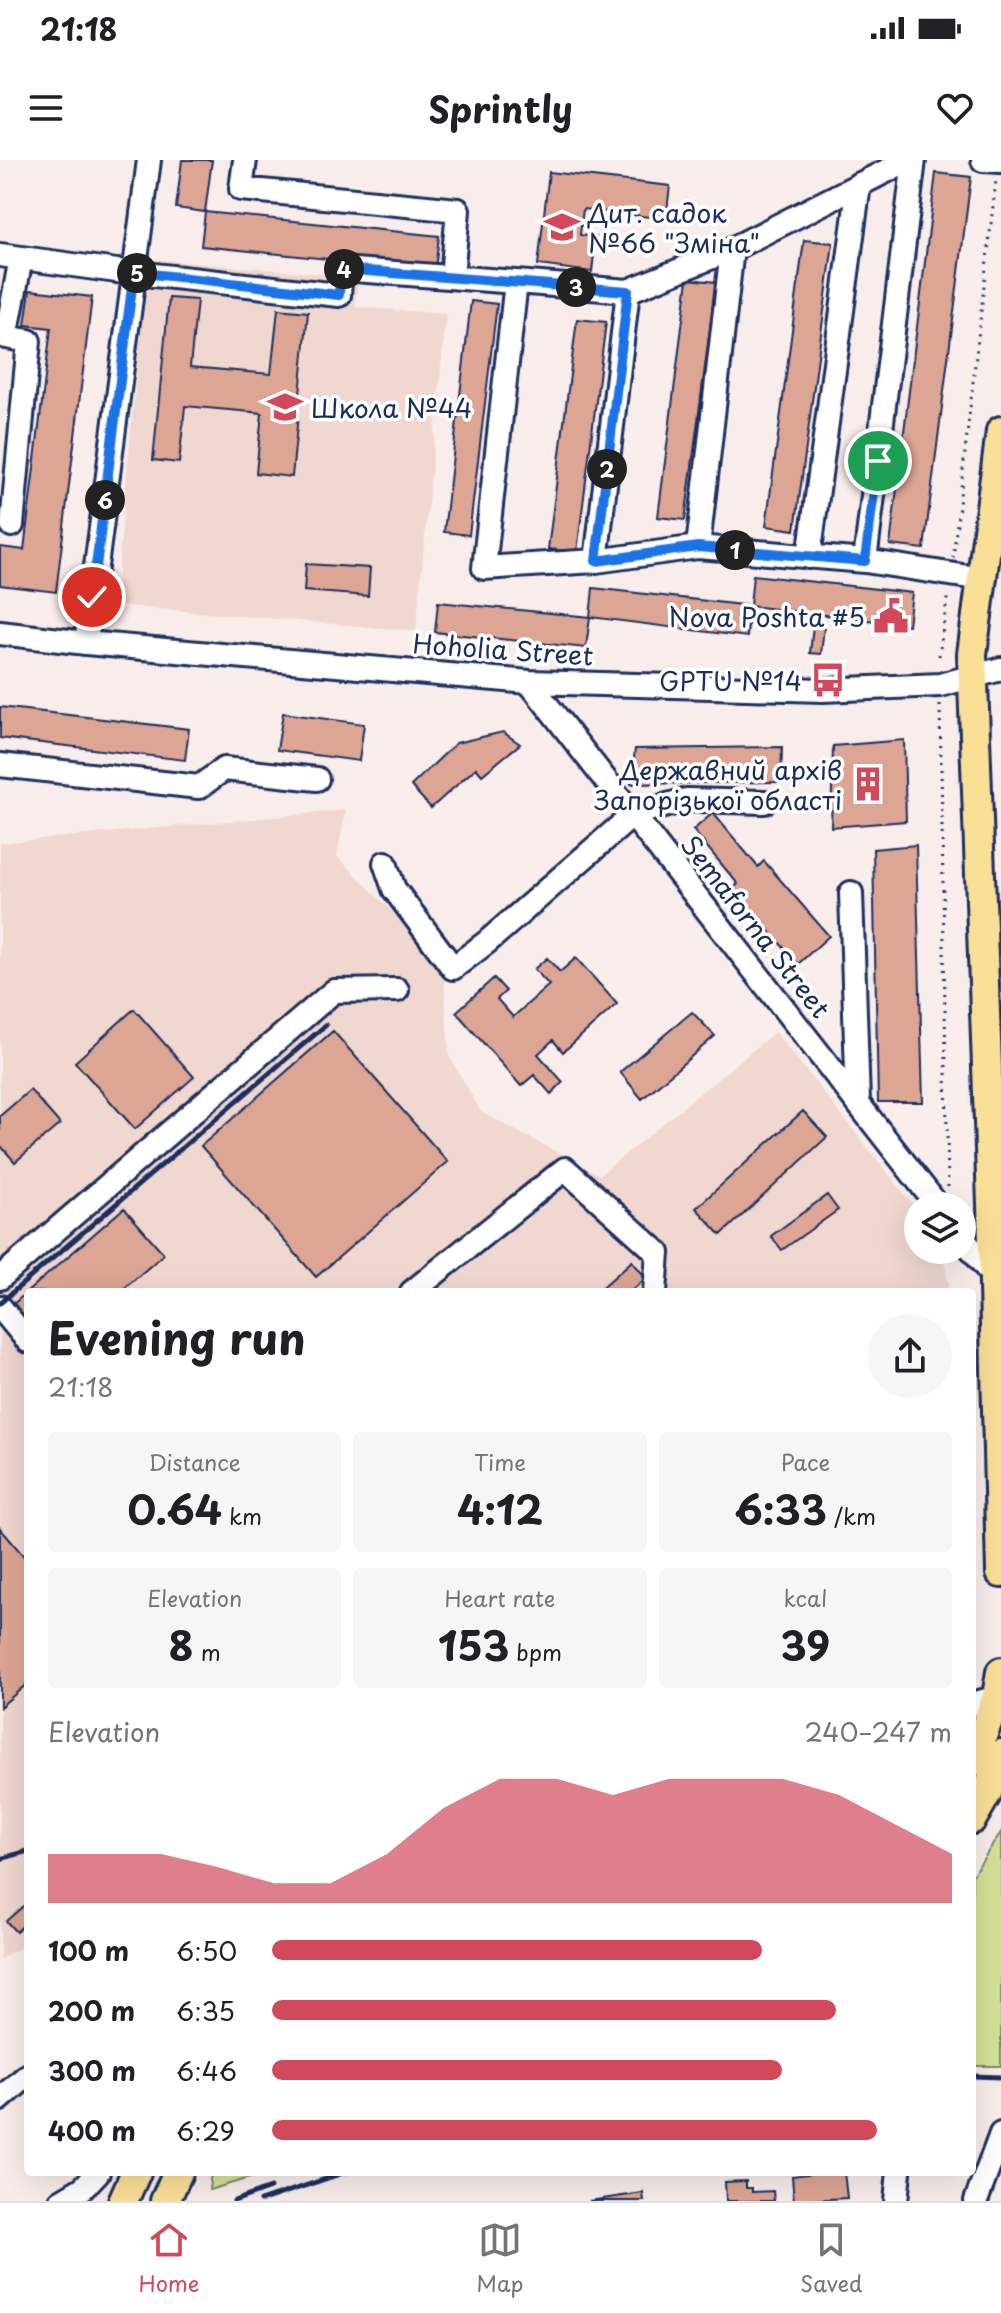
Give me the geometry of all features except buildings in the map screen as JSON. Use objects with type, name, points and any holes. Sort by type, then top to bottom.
[{"type":"main road","points":[[1000,449],[972,654],[992,946],[996,1204],[992,1275],[1001,1573]]},
{"type":"main road","points":[[990,1691],[1001,1727]]},
{"type":"main road","points":[[976,1746],[990,1691]]},
{"type":"main road","points":[[976,1812],[987,1793],[1001,1754]]},
{"type":"main road","points":[[123,2201],[134,2176]]},
{"type":"main road","points":[[165,2201],[176,2176]]},
{"type":"street","points":[[86,643],[149,160]]},
{"type":"street","points":[[245,160],[241,189],[458,210],[452,277]]},
{"type":"street","points":[[12,525],[29,341],[6,337],[10,256],[339,295],[341,269],[628,291],[732,249],[908,160]]},
{"type":"street","points":[[865,561],[914,160]]},
{"type":"street","points":[[983,160],[1000,161]]},
{"type":"street","points":[[809,557],[859,184]]},
{"type":"street","points":[[698,547],[732,249]]},
{"type":"street","points":[[516,282],[484,568],[596,561],[698,547],[865,561],[982,579]]},
{"type":"street","points":[[596,561],[628,291]]},
{"type":"street","name":"Hoholia Street","points":[[0,633],[529,682],[823,690],[940,685],[1001,669]]},
{"type":"street","name":"Semaforna Street","points":[[529,682],[858,1103],[937,1192]]},
{"type":"street","points":[[0,765],[199,787],[224,769],[317,779]]},
{"type":"street","points":[[385,863],[394,889],[453,968],[634,814],[686,800],[764,802]]},
{"type":"street","points":[[851,893],[858,1103]]},
{"type":"street","points":[[0,1278],[334,991],[397,990]]},
{"type":"street","points":[[417,1288],[565,1169],[658,1253],[655,1288]]},
{"type":"street","points":[[976,1255],[992,1275]]},
{"type":"street","points":[[0,1307],[24,1336]]},
{"type":"street","points":[[0,2099],[24,2078]]},
{"type":"street","points":[[976,2201],[1001,2134]]},
{"type":"street","points":[[61,2201],[83,2188],[94,2176]]},
{"type":"street","points":[[896,2201],[899,2176]]},
{"type":"path","points":[[939,656],[1000,161]]},
{"type":"path","points":[[940,705],[943,1192]]},
{"type":"shaded area","name":"Школа №44","points":[[147,259],[358,277],[355,307],[446,314],[416,631],[115,605]]},
{"type":"shaded area","points":[[346,810],[337,856],[443,963],[449,1056],[481,1112],[600,1175],[775,1032],[904,1193],[904,1264],[945,1264],[949,1286],[946,1288],[24,1288],[24,1945],[0,1959],[0,843]]},
{"type":"green space","points":[[1001,1832],[1001,2066],[976,2066],[976,1870]]},
{"type":"green space","points":[[211,2176],[256,2176],[209,2190]]},
{"type":"railway","points":[[0,1303],[326,1025]]},
{"type":"railway","points":[[0,1859],[24,1852]]},
{"type":"railway","points":[[976,2076],[1001,2077]]},
{"type":"railway","points":[[260,2201],[334,2176]]},
{"type":"railway","points":[[234,2201],[270,2188]]},
{"type":"place","name":"Дит. садок №66 \"Зміна\"","points":[[562,227]]},
{"type":"place","name":"Школа №44","points":[[285,407]]},
{"type":"place","name":"Nova Poshta #5","points":[[891,616]]},
{"type":"place","name":"GPTU №14","points":[[828,680]]},
{"type":"place","name":"Державний архів Запорізької області","points":[[868,784]]},
{"type":"route","points":[[92,597],[134,272],[339,295],[341,269],[628,291],[596,561],[698,547],[865,561],[878,461]]}]
